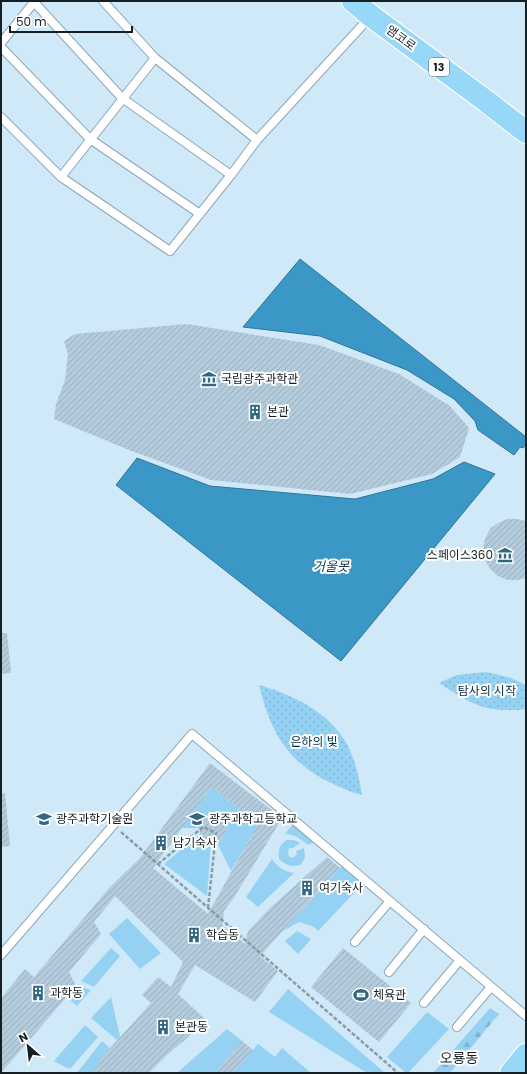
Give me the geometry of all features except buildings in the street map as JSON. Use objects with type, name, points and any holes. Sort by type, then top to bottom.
[{"type":"main road","name":"앰코로","points":[[353,1],[526,132]]},
{"type":"main road","points":[[511,1073],[526,1055]]},
{"type":"lane","points":[[103,1],[155,58],[257,140]]},
{"type":"lane","points":[[1,43],[34,2],[122,98],[231,175]]},
{"type":"lane","points":[[1,117],[61,177],[170,251],[257,140],[371,16]]},
{"type":"lane","points":[[1,47],[90,139],[200,214]]},
{"type":"lane","points":[[61,177],[155,58]]},
{"type":"lane","points":[[1,955],[192,734],[526,1016]]},
{"type":"lane","points":[[355,942],[390,901]]},
{"type":"lane","points":[[389,972],[424,929]]},
{"type":"lane","points":[[424,1003],[460,960]]},
{"type":"lane","points":[[457,1027],[492,987]]},
{"type":"path","points":[[113,825],[398,1073]]},
{"type":"path","points":[[158,864],[204,827],[216,833],[208,908]]},
{"type":"green space","name":"탐사의 시작","points":[[486,672],[508,677],[526,685],[526,709],[499,710],[481,706],[465,699],[439,683],[457,675]]},
{"type":"green space","name":"은하의 빛","points":[[259,685],[283,693],[306,704],[336,729],[344,739],[351,752],[358,773],[362,795],[348,791],[325,780],[299,762],[289,752],[274,729],[263,701]]},
{"type":"green space","points":[[212,787],[258,824],[231,871],[217,843],[223,837],[227,828],[215,815],[205,818],[199,828],[182,828]]},
{"type":"green space","points":[[293,824],[314,842],[308,845],[295,836],[285,834]]},
{"type":"green space","points":[[200,834],[205,840],[211,842],[207,896],[164,864]]},
{"type":"green space","points":[[287,840],[294,840],[300,843],[293,848],[289,848],[288,854],[290,858],[297,854],[296,851],[304,848],[305,857],[301,865],[289,865],[279,859],[280,848]]},
{"type":"green space","points":[[272,859],[281,868],[294,873],[258,907],[246,897]]},
{"type":"green space","points":[[343,865],[355,876],[358,882],[354,893],[318,931],[314,927],[299,922],[283,931]]},
{"type":"green space","points":[[127,918],[161,953],[140,969],[109,934]]},
{"type":"green space","points":[[297,931],[311,939],[298,954],[285,941]]},
{"type":"green space","points":[[111,948],[120,956],[94,987],[81,981]]},
{"type":"green space","points":[[76,986],[91,990],[77,1006],[67,997]]},
{"type":"green space","points":[[288,989],[385,1073],[367,1073],[269,1012]]},
{"type":"green space","points":[[111,997],[120,1036],[117,1040],[91,1018]]},
{"type":"green space","points":[[490,1008],[499,1014],[450,1073],[433,1073]]},
{"type":"green space","points":[[427,1012],[449,1029],[408,1073],[406,1073],[387,1057]]},
{"type":"green space","points":[[85,1025],[98,1037],[70,1069],[54,1061]]},
{"type":"green space","points":[[227,1029],[242,1041],[215,1073],[177,1073]]},
{"type":"green space","points":[[102,1041],[110,1048],[92,1073],[77,1073]]},
{"type":"green space","points":[[258,1044],[275,1057],[282,1048],[311,1073],[233,1073]]},
{"type":"water","points":[[300,259],[526,437],[526,445],[523,448],[520,447],[514,455],[478,430],[475,421],[454,399],[407,370],[320,336],[243,327]]},
{"type":"water","name":"거울못","points":[[137,458],[210,486],[355,499],[433,479],[464,462],[495,474],[341,661],[116,485]]},
{"type":"place","name":"국립광주과학관","points":[[209,379]]},
{"type":"place","name":"본관","points":[[255,412]]},
{"type":"place","name":"스페이스360","points":[[505,555]]},
{"type":"place","name":"광주과학기술원","points":[[44,819]]},
{"type":"place","name":"광주과학고등학교","points":[[197,819]]},
{"type":"place","name":"남기숙사","points":[[161,843]]},
{"type":"place","name":"여기숙사","points":[[307,888]]},
{"type":"place","name":"학습동","points":[[194,935]]},
{"type":"place","name":"과학동","points":[[38,993]]},
{"type":"place","name":"체육관","points":[[361,995]]},
{"type":"place","name":"본관동","points":[[163,1027]]},
{"type":"district","name":"오룡동","points":[[459,1058]]}]
